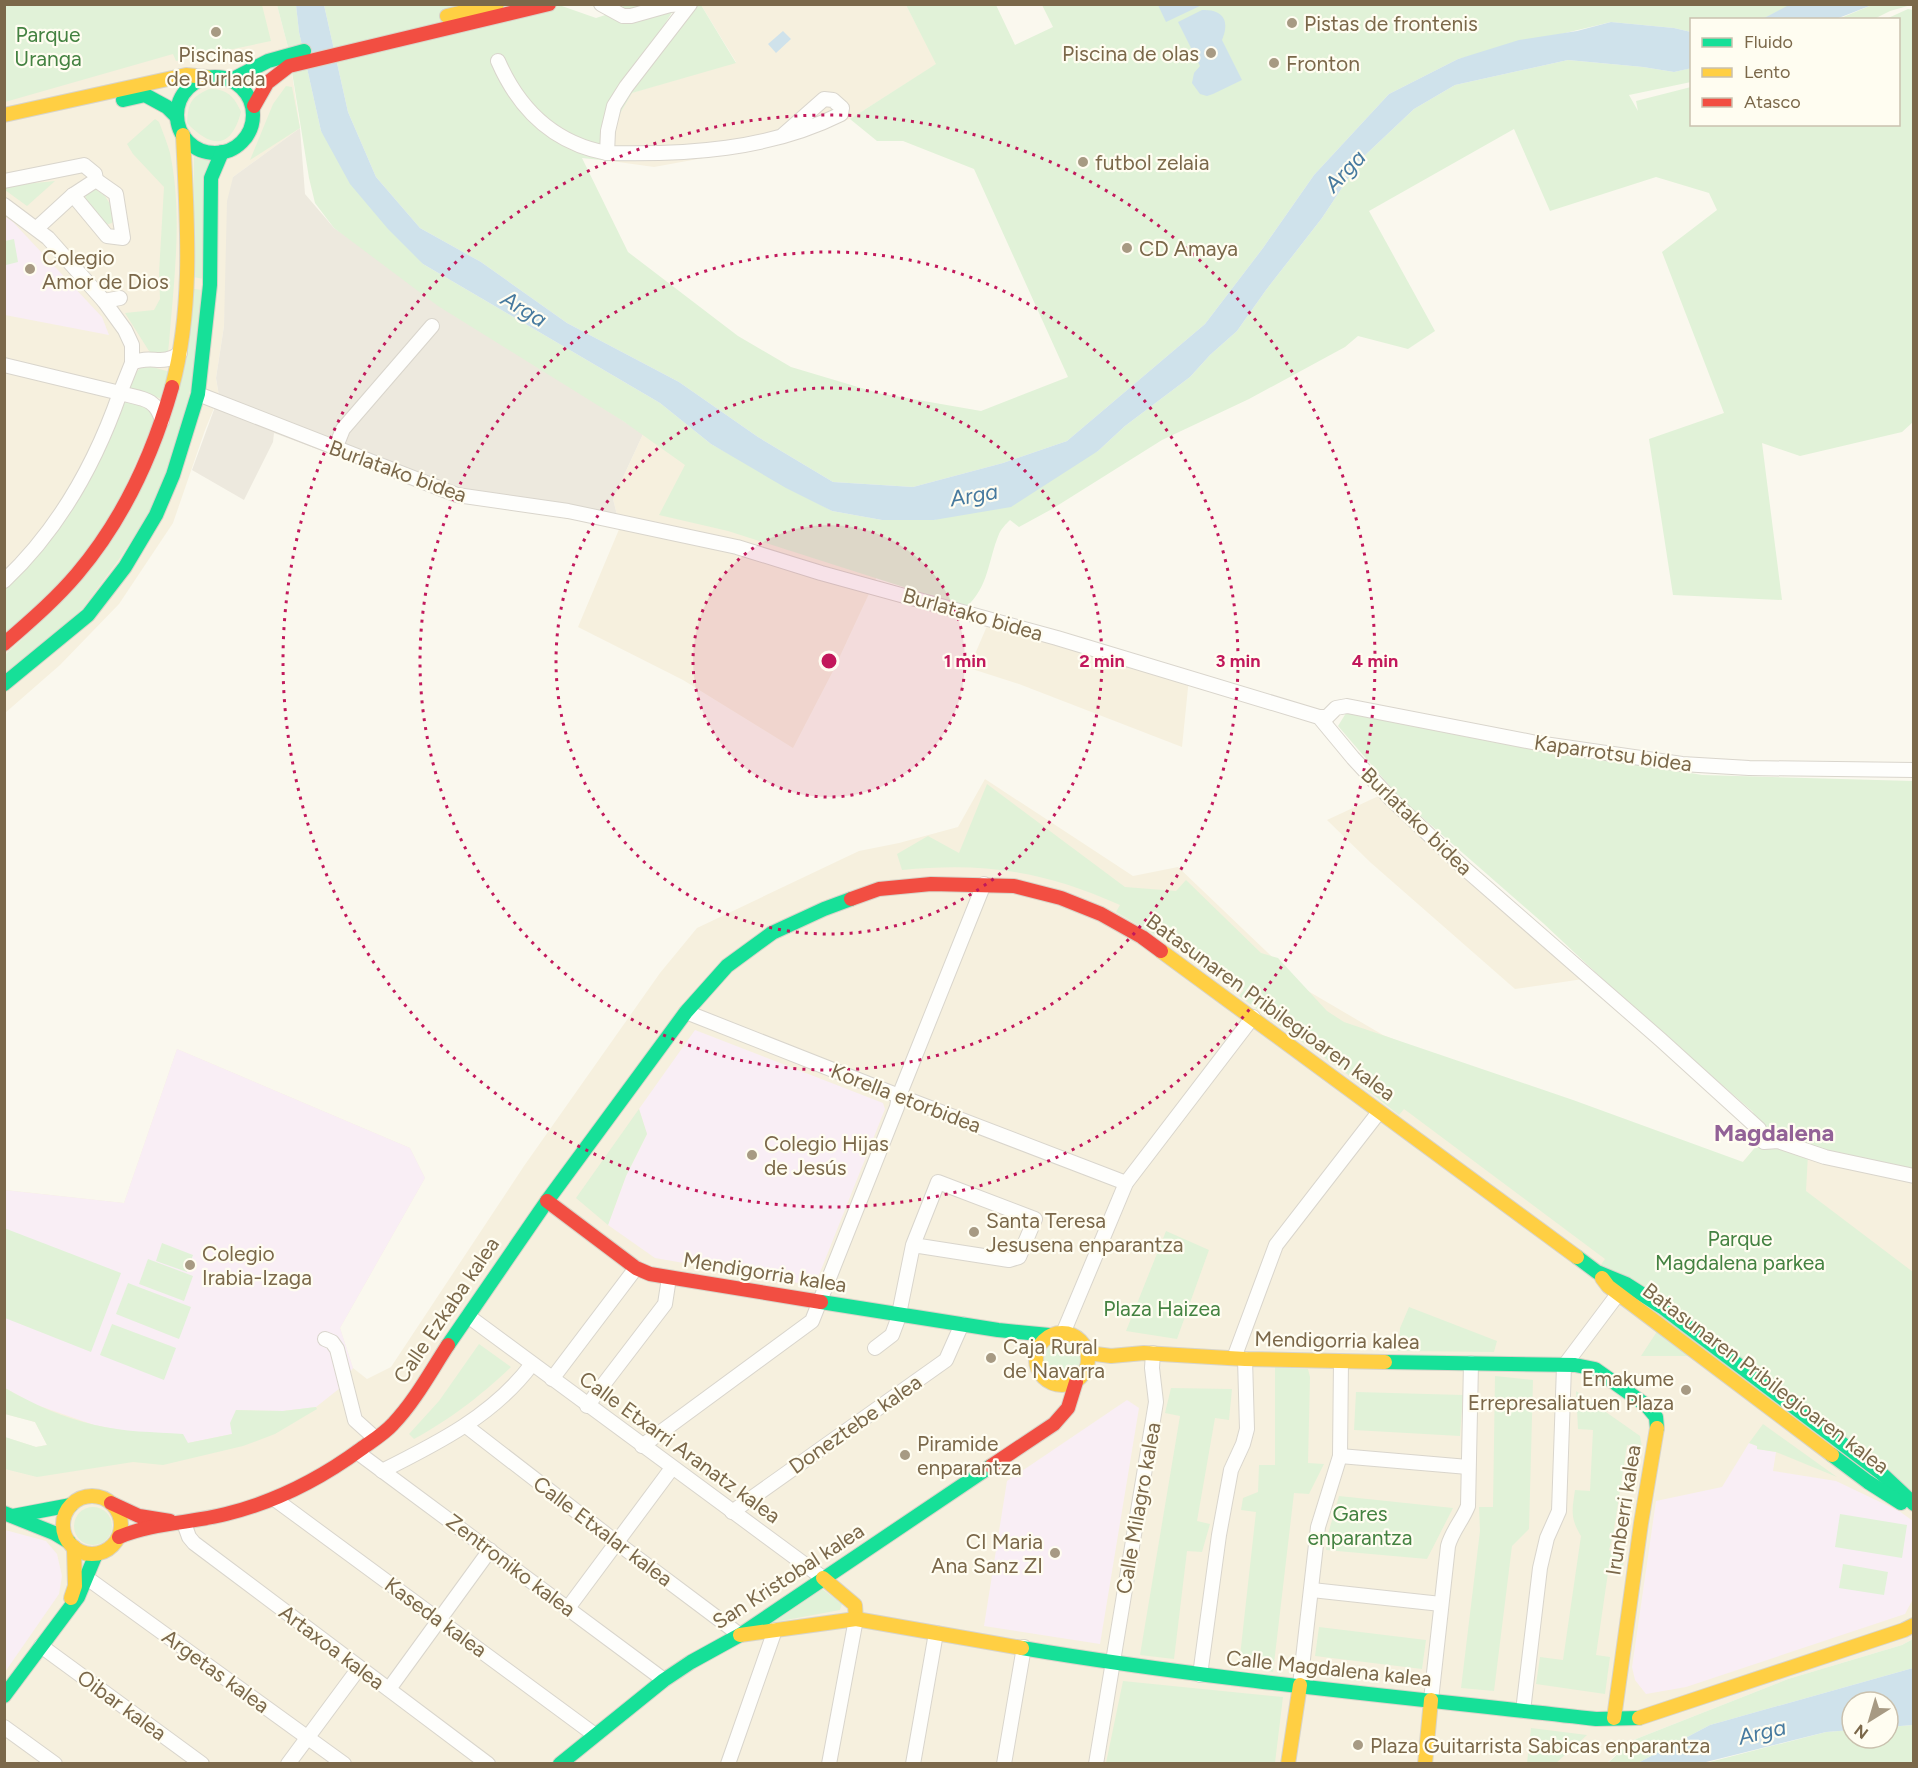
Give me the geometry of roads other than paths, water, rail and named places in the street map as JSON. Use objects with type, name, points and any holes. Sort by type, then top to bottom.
[{"type":"street","points":[[183,135],[190,144],[200,150],[222,152],[237,146],[248,135],[254,121],[254,106],[264,86],[276,74],[289,66],[497,4]]},
{"type":"street","points":[[231,80],[268,61],[549,4]]},
{"type":"street","points":[[601,4],[623,16],[631,16],[670,5],[685,4]]},
{"type":"street","points":[[614,4],[626,11],[653,4]]},
{"type":"street","points":[[606,153],[614,106],[690,4]]},
{"type":"street","points":[[498,61],[513,90],[537,119],[572,143],[606,153],[665,153],[731,147],[782,136]]},
{"type":"street","points":[[4,115],[186,75],[231,80],[247,94],[254,106]]},
{"type":"street","points":[[177,117],[181,99],[186,91],[192,84],[206,77]]},
{"type":"street","points":[[4,126],[145,95],[167,107],[177,117],[183,135],[186,283],[180,353],[168,404],[127,501],[96,550],[61,592],[4,644]]},
{"type":"street","points":[[4,684],[88,615],[125,567],[156,515],[173,475],[198,394],[210,285],[211,178],[222,152]]},
{"type":"street","points":[[4,181],[84,165],[95,174],[96,180],[116,194],[123,238],[107,236],[73,195]]},
{"type":"street","points":[[37,228],[73,195],[96,180]]},
{"type":"street","points":[[4,205],[48,238],[104,301],[132,345],[132,363],[106,433],[58,519],[22,565],[4,581]]},
{"type":"street","points":[[104,301],[120,298]]},
{"type":"street","points":[[335,449],[343,429],[432,326]]},
{"type":"street","points":[[132,363],[143,358],[162,361],[171,359],[180,353]]},
{"type":"street","points":[[4,364],[153,402],[159,409],[162,421]]},
{"type":"street","name":"Burlatako bidea","points":[[198,394],[457,495],[568,511],[737,547],[821,573],[1046,635],[1319,717],[1391,799],[1463,867],[1751,1121],[1759,1129],[1764,1142],[1778,1141],[1825,1158],[1914,1176]]},
{"type":"street","name":"Kaparrotsu bidea","points":[[1319,717],[1327,717],[1336,708],[1347,706],[1537,742],[1682,764],[1749,768],[1914,770]]},
{"type":"street","name":"Batasunaren Pribilegioaren kalea","points":[[547,1201],[686,1011],[727,966],[772,933],[824,909],[879,890],[931,884],[1014,886],[1061,898],[1101,914],[1142,937],[1597,1272],[1626,1284],[1662,1307],[1881,1473],[1914,1504]]},
{"type":"street","points":[[642,1446],[812,1321],[984,884]]},
{"type":"street","name":"Korella etorbidea","points":[[686,1011],[1126,1183]]},
{"type":"street","points":[[1064,1331],[1126,1183],[1252,1017]]},
{"type":"street","points":[[1200,1675],[1221,1524],[1231,1470],[1247,1429],[1240,1359],[1276,1245],[1379,1112]]},
{"type":"street","points":[[874,1348],[892,1335],[899,1314],[913,1245],[938,1182],[1035,1219],[1019,1257],[1009,1260],[913,1245]]},
{"type":"street","name":"Mendigorria kalea","points":[[547,1201],[636,1268],[650,1274],[998,1330],[1049,1335]]},
{"type":"street","name":"Calle Ezkaba kalea","points":[[119,1537],[128,1532],[238,1512],[276,1500],[324,1475],[393,1424],[547,1201]]},
{"type":"street","points":[[552,1379],[636,1268]]},
{"type":"street","name":"Batasunaren Pribilegioaren kalea","points":[[1597,1272],[1618,1294],[1868,1482],[1914,1512]]},
{"type":"street","points":[[587,1406],[665,1304],[669,1278]]},
{"type":"street","points":[[1523,1711],[1540,1568],[1547,1538],[1559,1511],[1564,1366],[1618,1294]]},
{"type":"street","name":"Calle Etxarri Aranatz kalea","points":[[468,1316],[823,1578],[855,1605],[856,1619]]},
{"type":"street","name":"Doneztebe kalea","points":[[732,1512],[946,1360],[962,1324]]},
{"type":"street","name":"Mendigorria kalea","points":[[998,1330],[1019,1340],[1036,1360]]},
{"type":"street","points":[[1064,1331],[1084,1344],[1088,1353],[1086,1369],[1076,1382],[1058,1385],[1045,1378],[1039,1371],[1036,1360],[1042,1341],[1049,1335],[1064,1331]]},
{"type":"street","points":[[324,1339],[332,1342],[337,1349],[355,1420],[375,1438]]},
{"type":"street","name":"Mendigorria kalea","points":[[1088,1353],[1111,1356],[1153,1353],[1240,1359],[1564,1366]]},
{"type":"street","name":"Calle Milagro kalea","points":[[1096,1764],[1156,1402],[1152,1368],[1153,1353]]},
{"type":"street","name":"Mendigorria kalea","points":[[1086,1369],[1111,1356]]},
{"type":"street","points":[[1288,1764],[1312,1590],[1318,1527],[1340,1456],[1341,1361]]},
{"type":"street","points":[[382,1471],[466,1426],[509,1389],[532,1364]]},
{"type":"street","points":[[1425,1764],[1448,1546],[1452,1532],[1468,1506],[1471,1364]]},
{"type":"street","name":"Irunberri kalea","points":[[1564,1366],[1575,1365],[1595,1369],[1647,1405],[1656,1417],[1657,1432],[1641,1523],[1614,1718]]},
{"type":"street","name":"San Kristobal kalea","points":[[560,1764],[664,1680],[740,1635],[1054,1424],[1068,1408],[1076,1382]]},
{"type":"street","name":"San Kristobal kalea","points":[[1043,1430],[1054,1416],[1059,1401],[1058,1385]]},
{"type":"street","name":"Calle Etxalar kalea","points":[[466,1426],[740,1635]]},
{"type":"street","name":"Zentroniko kalea","points":[[357,1452],[664,1680]]},
{"type":"street","points":[[1340,1456],[1468,1467]]},
{"type":"street","points":[[568,1608],[672,1468]]},
{"type":"street","points":[[87,1496],[105,1499],[111,1503],[120,1515],[121,1530],[114,1545],[106,1551],[88,1554],[54,1533],[9,1515],[71,1505],[87,1496]]},
{"type":"street","name":"Calle Ezkaba kalea","points":[[105,1499],[139,1516],[184,1523]]},
{"type":"street","name":"Kaseda kalea","points":[[276,1500],[595,1735]]},
{"type":"street","points":[[65,1614],[75,1586],[71,1545],[64,1531],[63,1522],[71,1505]]},
{"type":"street","name":"Artaxoa kalea","points":[[184,1523],[194,1543],[488,1764]]},
{"type":"street","points":[[388,1689],[490,1550]]},
{"type":"street","points":[[4,1696],[78,1597],[96,1554]]},
{"type":"street","name":"Argetas kalea","points":[[87,1578],[344,1764]]},
{"type":"street","points":[[1312,1590],[1441,1604]]},
{"type":"street","points":[[829,1764],[856,1619]]},
{"type":"street","name":"Calle Magdalena kalea","points":[[740,1635],[856,1619],[1112,1663],[1200,1675],[1300,1684],[1596,1719],[1638,1718],[1909,1627]]},
{"type":"street","points":[[1909,1627],[1914,1619]]},
{"type":"street","points":[[728,1764],[775,1630]]},
{"type":"street","points":[[913,1764],[936,1633]]},
{"type":"street","name":"Oibar kalea","points":[[41,1646],[202,1764]]},
{"type":"street","points":[[1004,1764],[1024,1647]]},
{"type":"street","points":[[288,1764],[359,1668]]},
{"type":"street","points":[[4,1727],[55,1764]]},
{"type":"water","points":[[1791,4],[1872,4],[1839,18],[1764,18]]},
{"type":"water","name":"Arga","points":[[296,5],[324,5],[348,112],[376,177],[420,228],[481,262],[567,323],[679,382],[758,437],[833,482],[913,487],[1003,463],[1067,441],[1205,324],[1263,248],[1314,175],[1389,94],[1458,59],[1519,40],[1577,31],[1611,22],[1690,32],[1690,68],[1674,72],[1568,60],[1455,85],[1414,109],[1361,159],[1322,218],[1237,331],[1190,377],[1125,426],[1098,451],[1011,507],[934,520],[882,520],[832,511],[786,488],[711,444],[660,403],[423,264],[388,229],[350,184],[321,131],[299,32]]},
{"type":"water","points":[[1158,5],[1202,5],[1166,22]]},
{"type":"water","name":"Piscina de olas","points":[[1202,10],[1216,12],[1223,18],[1225,28],[1222,40],[1242,80],[1207,96],[1200,94],[1192,83],[1194,73],[1200,66],[1178,22]]},
{"type":"water","points":[[783,31],[791,39],[776,53],[768,44]]},
{"type":"water","points":[[1913,1668],[1913,1725],[1900,1726],[1900,1690],[1840,1690],[1840,1731],[1826,1732],[1702,1763],[1638,1763],[1710,1725]]},
{"type":"place","name":"Pistas de frontenis","points":[[1292,23]]},
{"type":"place","name":"Piscinas de Burlada","points":[[216,32]]},
{"type":"place","name":"Piscina de olas","points":[[1211,53]]},
{"type":"place","name":"Fronton","points":[[1274,63]]},
{"type":"place","name":"futbol zelaia","points":[[1083,162]]},
{"type":"place","name":"CD Amaya","points":[[1127,248]]},
{"type":"place","name":"Colegio Amor de Dios","points":[[30,269]]},
{"type":"place","name":"Colegio Hijas de Jesús","points":[[752,1155]]},
{"type":"place","name":"Santa Teresa Jesusena enparantza","points":[[974,1232]]},
{"type":"place","name":"Colegio Irabia-Izaga","points":[[190,1265]]},
{"type":"place","name":"Caja Rural de Navarra","points":[[991,1358]]},
{"type":"place","name":"Emakume Errepresaliatuen Plaza","points":[[1686,1390]]},
{"type":"place","name":"Piramide enparantza","points":[[905,1455]]},
{"type":"place","name":"CI Maria Ana Sanz ZI","points":[[1055,1553]]},
{"type":"place","name":"Plaza Guitarrista Sabicas enparantza","points":[[1358,1745]]},
{"type":"district","name":"Magdalena","points":[[1774,1132]]},
{"type":"park label","name":"Parque Uranga","points":[[48,46]]},
{"type":"park label","name":"Parque Magdalena parkea","points":[[1740,1250]]},
{"type":"park label","name":"Plaza Haizea","points":[[1162,1308]]},
{"type":"park label","name":"Gares enparantza","points":[[1360,1525]]}]
